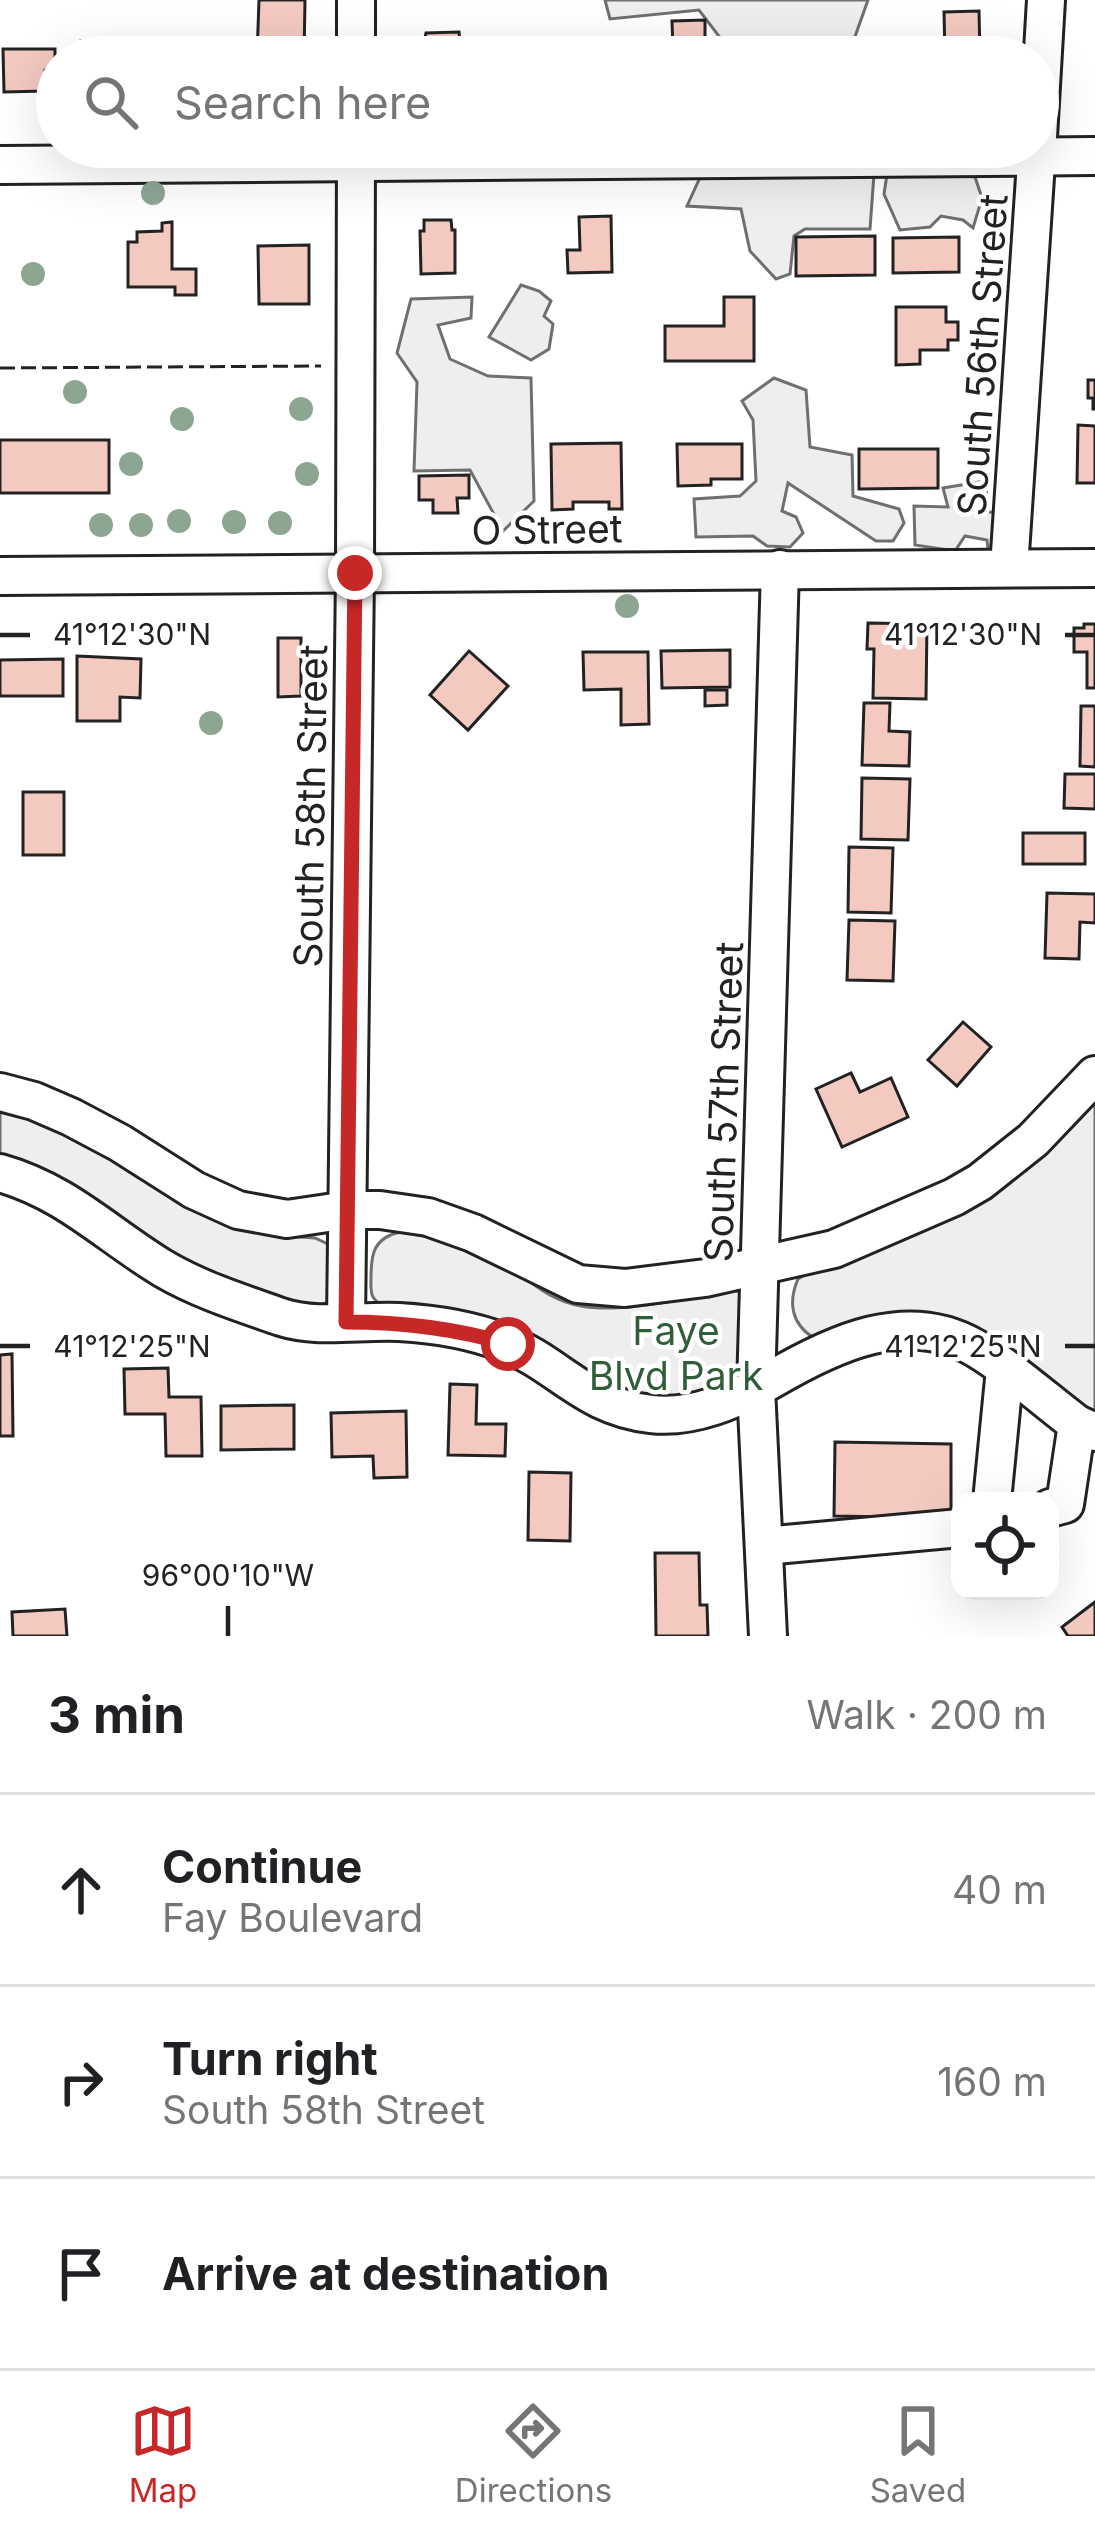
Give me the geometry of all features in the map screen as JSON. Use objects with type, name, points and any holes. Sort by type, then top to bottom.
[{"type":"street","points":[[356,0],[356,36]]},
{"type":"street","name":"South 56th Street","points":[[1044,36],[1046,0]]},
{"type":"street","points":[[1059,150],[1095,156]]},
{"type":"street","points":[[0,165],[36,164]]},
{"type":"street","name":"South 58th Street","points":[[346,1322],[356,168]]},
{"type":"street","name":"South 56th Street","points":[[1010,568],[1036,168]]},
{"type":"street","name":"O Street","points":[[0,575],[1095,568]]},
{"type":"street","name":"South 57th Street","points":[[768,1636],[756,1388],[780,569]]},
{"type":"street","points":[[0,1092],[71,1117],[194,1190],[238,1210],[287,1219],[347,1210],[428,1217],[473,1233],[578,1284],[625,1288],[705,1278],[834,1249],[967,1190],[1010,1161],[1095,1075]]},
{"type":"street","points":[[0,1173],[40,1185],[166,1270],[228,1299],[290,1320],[417,1324],[488,1338],[508,1344],[588,1396],[653,1414],[693,1412],[756,1388],[861,1337],[909,1330],[944,1334],[975,1348],[1086,1428],[1065,1504],[1059,1506]]},
{"type":"street","points":[[993,1492],[1005,1369]]},
{"type":"street","points":[[764,1546],[951,1529]]},
{"type":"green space","points":[[605,0],[868,0],[855,36],[719,36],[699,10],[610,19]]},
{"type":"green space","points":[[704,168],[838,168],[874,174],[870,229],[805,229],[794,236],[790,274],[776,279],[750,251],[741,209],[687,206]]},
{"type":"green space","points":[[888,168],[975,177],[982,198],[973,228],[963,220],[941,216],[930,227],[900,230],[884,194]]},
{"type":"green space","points":[[521,285],[551,301],[544,316],[553,324],[549,349],[531,360],[489,337]]},
{"type":"green space","points":[[472,297],[471,318],[438,325],[450,359],[488,376],[531,378],[534,501],[503,531],[470,470],[414,471],[417,382],[397,353],[411,299]]},
{"type":"green space","points":[[774,378],[806,390],[810,447],[852,455],[853,496],[899,509],[904,523],[893,541],[876,541],[788,483],[782,511],[796,517],[803,533],[790,547],[767,546],[753,536],[696,537],[694,499],[740,496],[756,481],[753,420],[742,401]]},
{"type":"green space","points":[[985,481],[989,512],[1006,514],[1006,548],[989,557],[987,540],[965,536],[955,551],[915,545],[914,506],[948,507],[943,488]]},
{"type":"green space","name":"Faye Blvd Park","points":[[1095,1097],[1095,1416],[992,1339],[814,1338],[800,1326],[793,1304],[798,1279]]},
{"type":"green space","points":[[0,1107],[26,1113],[286,1236],[315,1238],[332,1246],[329,1302],[311,1308],[227,1287],[0,1166]]},
{"type":"green space","name":"Faye Blvd Park","points":[[400,1232],[482,1253],[551,1295],[581,1306],[635,1306],[742,1292],[753,1373],[694,1404],[627,1392],[551,1350],[388,1311],[372,1295],[372,1261],[379,1243]]},
{"type":"building","points":[[259,0],[305,0],[304,36],[258,36]]},
{"type":"building","points":[[979,11],[980,36],[945,36],[944,12]]},
{"type":"building","points":[[705,20],[705,36],[672,36],[672,21]]},
{"type":"building","points":[[459,32],[459,36],[425,36]]},
{"type":"building","points":[[3,49],[36,49],[36,91],[4,92]]},
{"type":"building","points":[[611,216],[612,272],[568,273],[567,250],[580,250],[579,217]]},
{"type":"building","points":[[424,220],[451,220],[455,273],[421,274]]},
{"type":"building","points":[[172,222],[172,269],[196,269],[196,295],[175,295],[175,287],[128,287],[128,242],[137,242],[137,232],[162,231],[162,223]]},
{"type":"building","points":[[875,236],[875,275],[796,276],[796,237]]},
{"type":"building","points":[[959,237],[959,272],[893,273],[893,238]]},
{"type":"building","points":[[309,245],[309,304],[259,304],[258,246]]},
{"type":"building","points":[[724,297],[754,297],[754,361],[665,361],[665,326],[724,326]]},
{"type":"building","points":[[896,307],[946,307],[946,322],[958,322],[958,340],[948,340],[948,350],[920,350],[920,364],[896,365]]},
{"type":"building","points":[[1088,380],[1095,380],[1095,409],[1093,398],[1088,398]]},
{"type":"building","points":[[1078,425],[1095,426],[1095,483],[1077,483]]},
{"type":"building","points":[[0,440],[109,440],[109,493],[0,493]]},
{"type":"building","points":[[621,443],[622,509],[609,509],[609,502],[573,502],[573,509],[552,510],[551,444]]},
{"type":"building","points":[[677,444],[742,444],[742,479],[678,486]]},
{"type":"building","points":[[859,449],[938,449],[938,488],[859,489]]},
{"type":"building","points":[[469,475],[469,498],[457,498],[458,513],[433,513],[433,500],[419,500],[419,476]]},
{"type":"building","points":[[868,623],[927,624],[926,699],[873,698],[874,649],[867,649]]},
{"type":"building","points":[[1084,624],[1095,624],[1095,688],[1087,688],[1087,652],[1074,652],[1074,628],[1084,628]]},
{"type":"building","points":[[278,638],[301,638],[301,696],[278,697]]},
{"type":"building","points":[[730,650],[730,687],[662,688],[661,651]]},
{"type":"building","points":[[469,651],[508,686],[468,730],[430,695]]},
{"type":"building","points":[[583,652],[648,652],[649,724],[621,725],[621,689],[584,690]]},
{"type":"building","points":[[77,656],[141,659],[140,698],[120,697],[120,721],[77,721]]},
{"type":"building","points":[[63,659],[63,696],[0,696],[0,660]]},
{"type":"building","points":[[705,690],[727,690],[727,705],[705,706]]},
{"type":"building","points":[[864,703],[890,703],[889,731],[910,732],[909,766],[862,765]]},
{"type":"building","points":[[1081,706],[1095,706],[1095,767],[1080,766]]},
{"type":"building","points":[[1065,774],[1095,774],[1095,809],[1064,808]]},
{"type":"building","points":[[862,778],[910,779],[908,840],[861,839]]},
{"type":"building","points":[[23,792],[64,792],[64,855],[23,855]]},
{"type":"building","points":[[1023,833],[1085,833],[1085,864],[1023,864]]},
{"type":"building","points":[[849,847],[893,848],[891,913],[848,912]]},
{"type":"building","points":[[1047,893],[1095,894],[1095,923],[1080,922],[1079,959],[1045,958]]},
{"type":"building","points":[[849,920],[895,921],[893,981],[847,980]]},
{"type":"building","points":[[963,1022],[991,1047],[957,1086],[928,1060]]},
{"type":"building","points":[[851,1073],[860,1092],[891,1078],[908,1117],[842,1147],[816,1089]]},
{"type":"building","points":[[12,1354],[13,1436],[0,1436],[0,1355]]},
{"type":"building","points":[[168,1368],[169,1397],[201,1397],[202,1456],[166,1456],[165,1414],[125,1414],[124,1369]]},
{"type":"building","points":[[450,1384],[477,1385],[476,1424],[506,1424],[505,1456],[448,1455]]},
{"type":"building","points":[[294,1405],[294,1449],[221,1450],[221,1406]]},
{"type":"building","points":[[406,1411],[407,1477],[374,1478],[373,1456],[332,1457],[331,1413]]},
{"type":"building","points":[[835,1442],[951,1444],[951,1518],[834,1516]]},
{"type":"building","points":[[529,1472],[571,1473],[570,1541],[528,1540]]},
{"type":"building","points":[[655,1553],[699,1553],[700,1605],[707,1605],[708,1636],[656,1636]]},
{"type":"building","points":[[1095,1602],[1095,1636],[1068,1636],[1062,1627]]},
{"type":"building","points":[[65,1609],[67,1636],[13,1636],[12,1612]]},
{"type":"fence","points":[[0,368],[321,366]]},
{"type":"route","points":[[355,573],[346,1322],[435,1326],[508,1344]]}]
